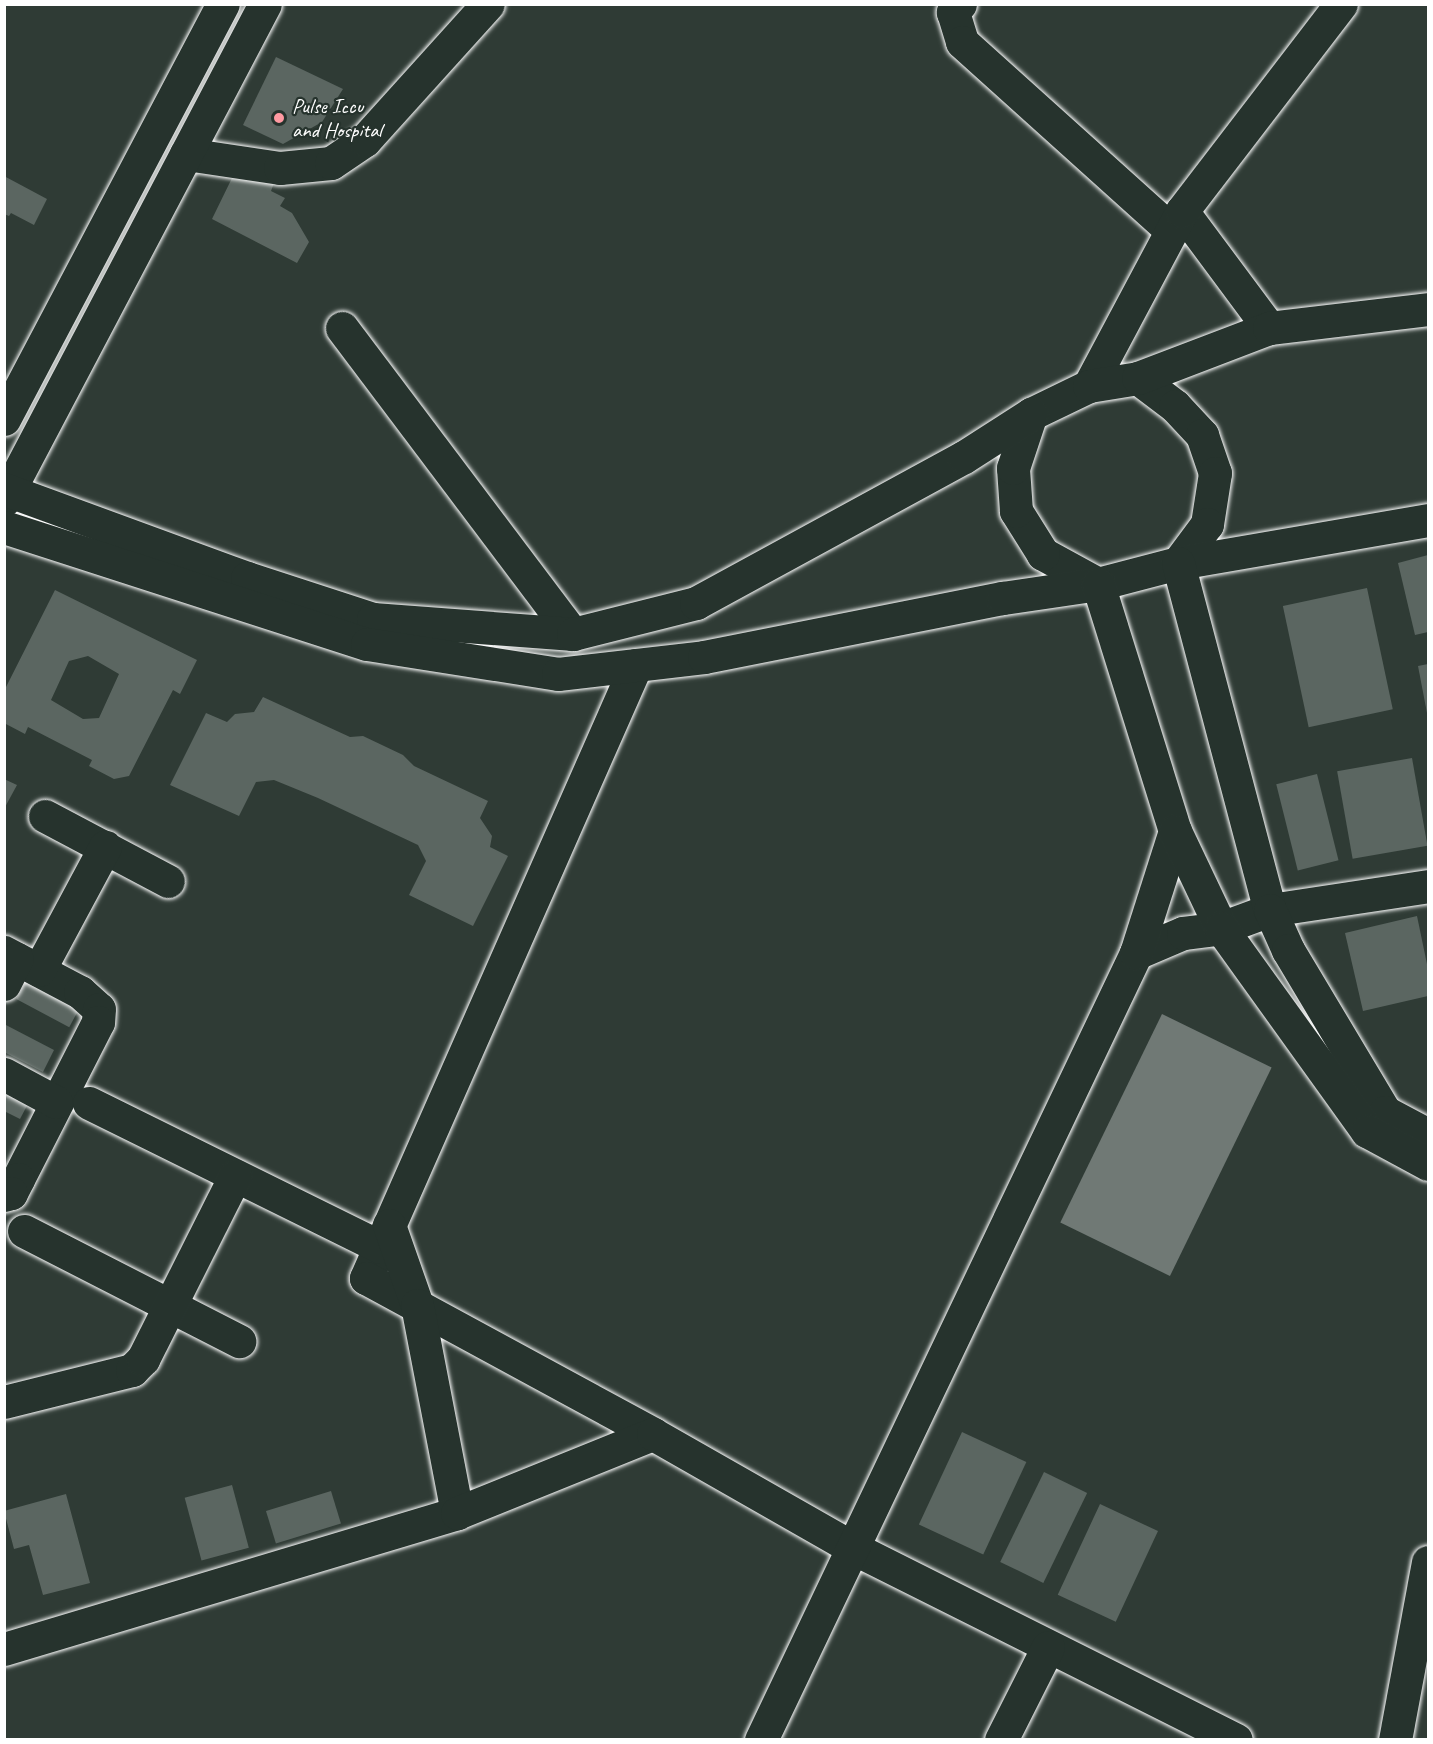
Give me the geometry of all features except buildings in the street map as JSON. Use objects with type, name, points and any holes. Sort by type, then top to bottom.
[{"type":"street","points":[[4,419],[223,4]]},
{"type":"street","points":[[265,4],[6,493],[247,578],[373,619],[573,634],[696,603],[964,457],[1030,414],[1089,386],[1138,378],[1269,328],[1428,309]]},
{"type":"street","points":[[186,154],[280,168],[331,163],[365,140],[488,4]]},
{"type":"street","points":[[960,4],[954,12],[962,42],[1176,220],[1269,328]]},
{"type":"street","points":[[1089,386],[1176,220],[1341,4]]},
{"type":"street","points":[[342,328],[573,634]]},
{"type":"street","points":[[1138,378],[1175,406],[1202,435],[1215,473],[1207,524],[1178,563]]},
{"type":"street","points":[[1030,414],[1013,468],[1016,511],[1043,554],[1098,584],[1175,831],[1221,928],[1367,1131],[1428,1164]]},
{"type":"street","points":[[4,527],[367,644],[558,674],[704,657],[1003,598],[1098,584],[1178,563],[1428,520]]},
{"type":"street","points":[[1178,563],[1270,910],[1288,950],[1385,1112],[1428,1135]]},
{"type":"street","points":[[384,1236],[636,665]]},
{"type":"street","points":[[45,816],[168,881]]},
{"type":"street","points":[[761,1740],[1136,953],[1175,831]]},
{"type":"street","points":[[4,1195],[15,1186],[98,1022],[99,1009],[80,992],[16,966],[105,847]]},
{"type":"street","points":[[1136,953],[1182,933],[1221,928],[1270,910],[1428,886]]},
{"type":"street","points":[[4,1074],[56,1102]]},
{"type":"street","points":[[89,1103],[236,1176],[384,1236],[417,1305],[457,1513]]},
{"type":"street","points":[[4,1402],[132,1370],[143,1359],[236,1176]]},
{"type":"street","points":[[24,1231],[239,1341]]},
{"type":"street","points":[[417,1305],[653,1434],[853,1548],[1236,1740]]},
{"type":"street","points":[[4,1649],[457,1513],[653,1434]]},
{"type":"street","points":[[1395,1740],[1428,1562]]},
{"type":"street","points":[[1001,1740],[1048,1647]]},
{"type":"shaded area","points":[[1162,1014],[1272,1067],[1170,1276],[1060,1223]]},
{"type":"place","name":"Pulse Iccu and Hospital","points":[[279,118]]}]
